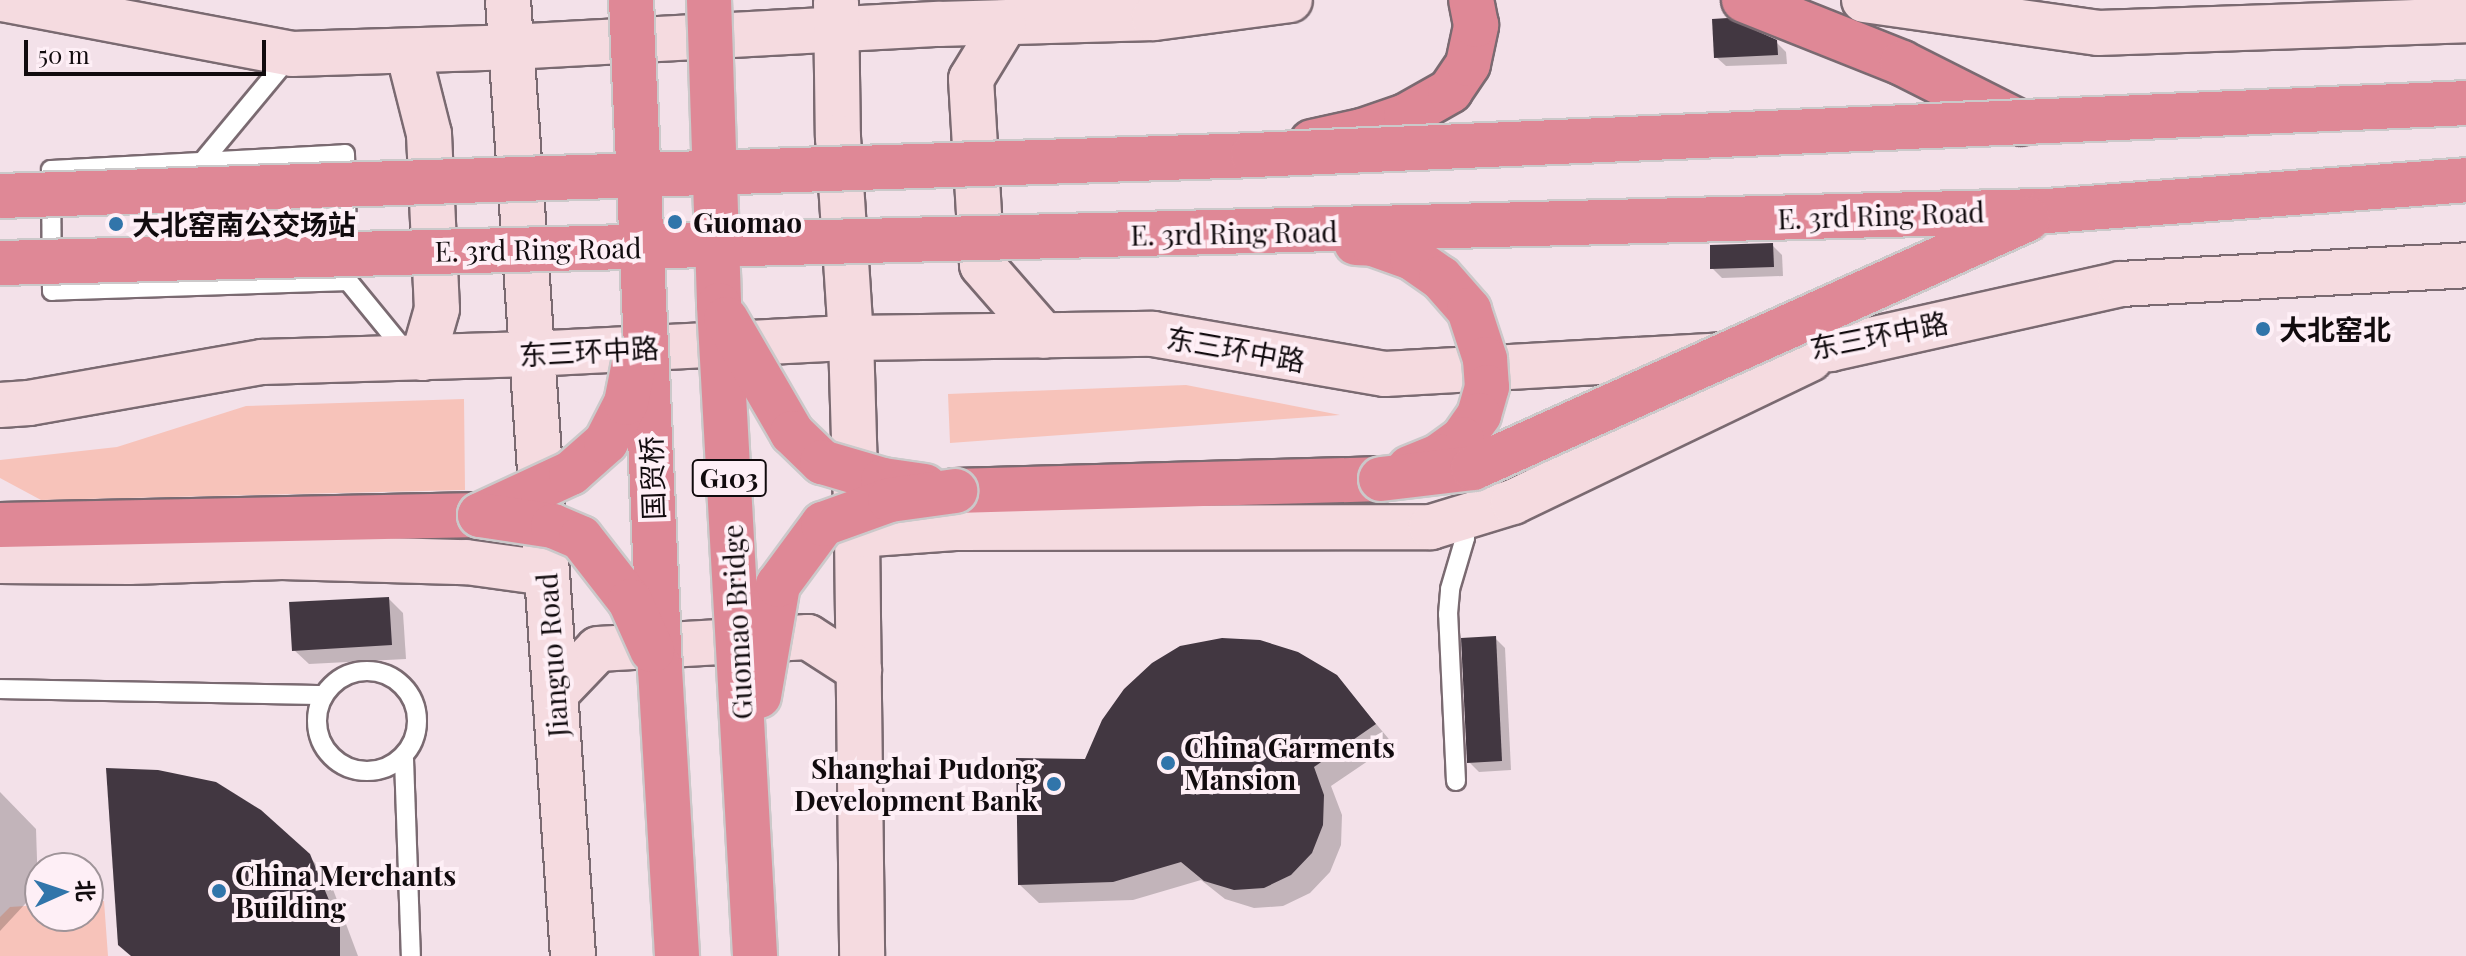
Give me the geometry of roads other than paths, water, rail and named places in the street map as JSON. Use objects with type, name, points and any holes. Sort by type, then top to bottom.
[{"type":"highway","points":[[615,0],[635,81]]},
{"type":"highway","name":"国贸桥","points":[[631,0],[660,669],[677,956]]},
{"type":"highway","name":"Guomao Bridge","points":[[709,0],[719,305],[755,956]]},
{"type":"highway","points":[[713,88],[724,15],[731,0]]},
{"type":"highway","points":[[1253,155],[1362,131],[1406,116],[1450,91],[1468,64],[1476,25],[1471,0]]},
{"type":"highway","points":[[1744,0],[1902,63],[2021,123]]},
{"type":"highway","points":[[0,196],[1253,155],[2466,103]]},
{"type":"highway","points":[[0,169],[131,192]]},
{"type":"highway","name":"E. 3rd Ring Road","points":[[0,263],[2047,211],[2466,180]]},
{"type":"highway","points":[[746,783],[778,585],[823,524],[890,500],[955,491],[1381,479],[1473,468],[2047,211]]},
{"type":"highway","points":[[1258,233],[1373,244],[1412,258],[1441,278],[1469,310],[1485,359],[1487,387],[1479,415],[1462,439],[1439,456],[1381,479]]},
{"type":"highway","points":[[0,277],[63,260]]},
{"type":"highway","points":[[719,305],[792,433],[822,462],[883,480],[955,491]]},
{"type":"highway","points":[[480,515],[571,473],[606,442],[626,403],[644,309]]},
{"type":"highway","points":[[0,525],[480,515],[553,526],[581,538],[630,601],[660,669]]},
{"type":"street","points":[[7,0],[292,54],[511,47],[837,15],[1004,25],[1154,18],[1290,0]]},
{"type":"street","name":"Jianguo Road","points":[[508,0],[573,956]]},
{"type":"street","points":[[1867,1],[2098,33],[2466,20]]},
{"type":"street","points":[[837,15],[838,137],[851,338],[857,535],[862,956]]},
{"type":"street","points":[[1004,25],[971,79],[982,265],[1044,336]]},
{"type":"street","points":[[408,51],[429,134],[437,309],[417,358]]},
{"type":"street","name":"东三环中路","points":[[0,405],[29,403],[262,362],[530,354],[851,338],[1153,334],[1385,374],[1830,349],[2120,284],[2466,265]]},
{"type":"street","points":[[857,535],[955,528],[1431,527],[1513,502],[1830,349]]},
{"type":"street","points":[[0,561],[129,562],[282,557],[466,562],[546,573]]},
{"type":"street","points":[[555,694],[598,649],[808,637],[859,670]]},
{"type":"lane","points":[[202,162],[292,54]]},
{"type":"lane","points":[[348,281],[52,291],[51,170],[345,154],[348,281],[417,358]]},
{"type":"lane","points":[[1456,781],[1448,614],[1450,589],[1465,538],[1462,518]]},
{"type":"lane","points":[[404,759],[372,774],[335,763],[315,727],[322,695],[347,673],[383,671],[412,695],[419,725],[404,759],[411,956]]},
{"type":"lane","points":[[0,689],[322,695]]},
{"type":"place","name":"Guomao","points":[[675,222]]},
{"type":"place","name":"大北窑南公交场站","points":[[116,224]]},
{"type":"place","name":"大北窑北","points":[[2263,329]]},
{"type":"place","name":"China Garments Mansion","points":[[1168,763]]},
{"type":"place","name":"Shanghai Pudong Development Bank","points":[[1054,784]]},
{"type":"place","name":"China Merchants Building","points":[[219,891]]}]
